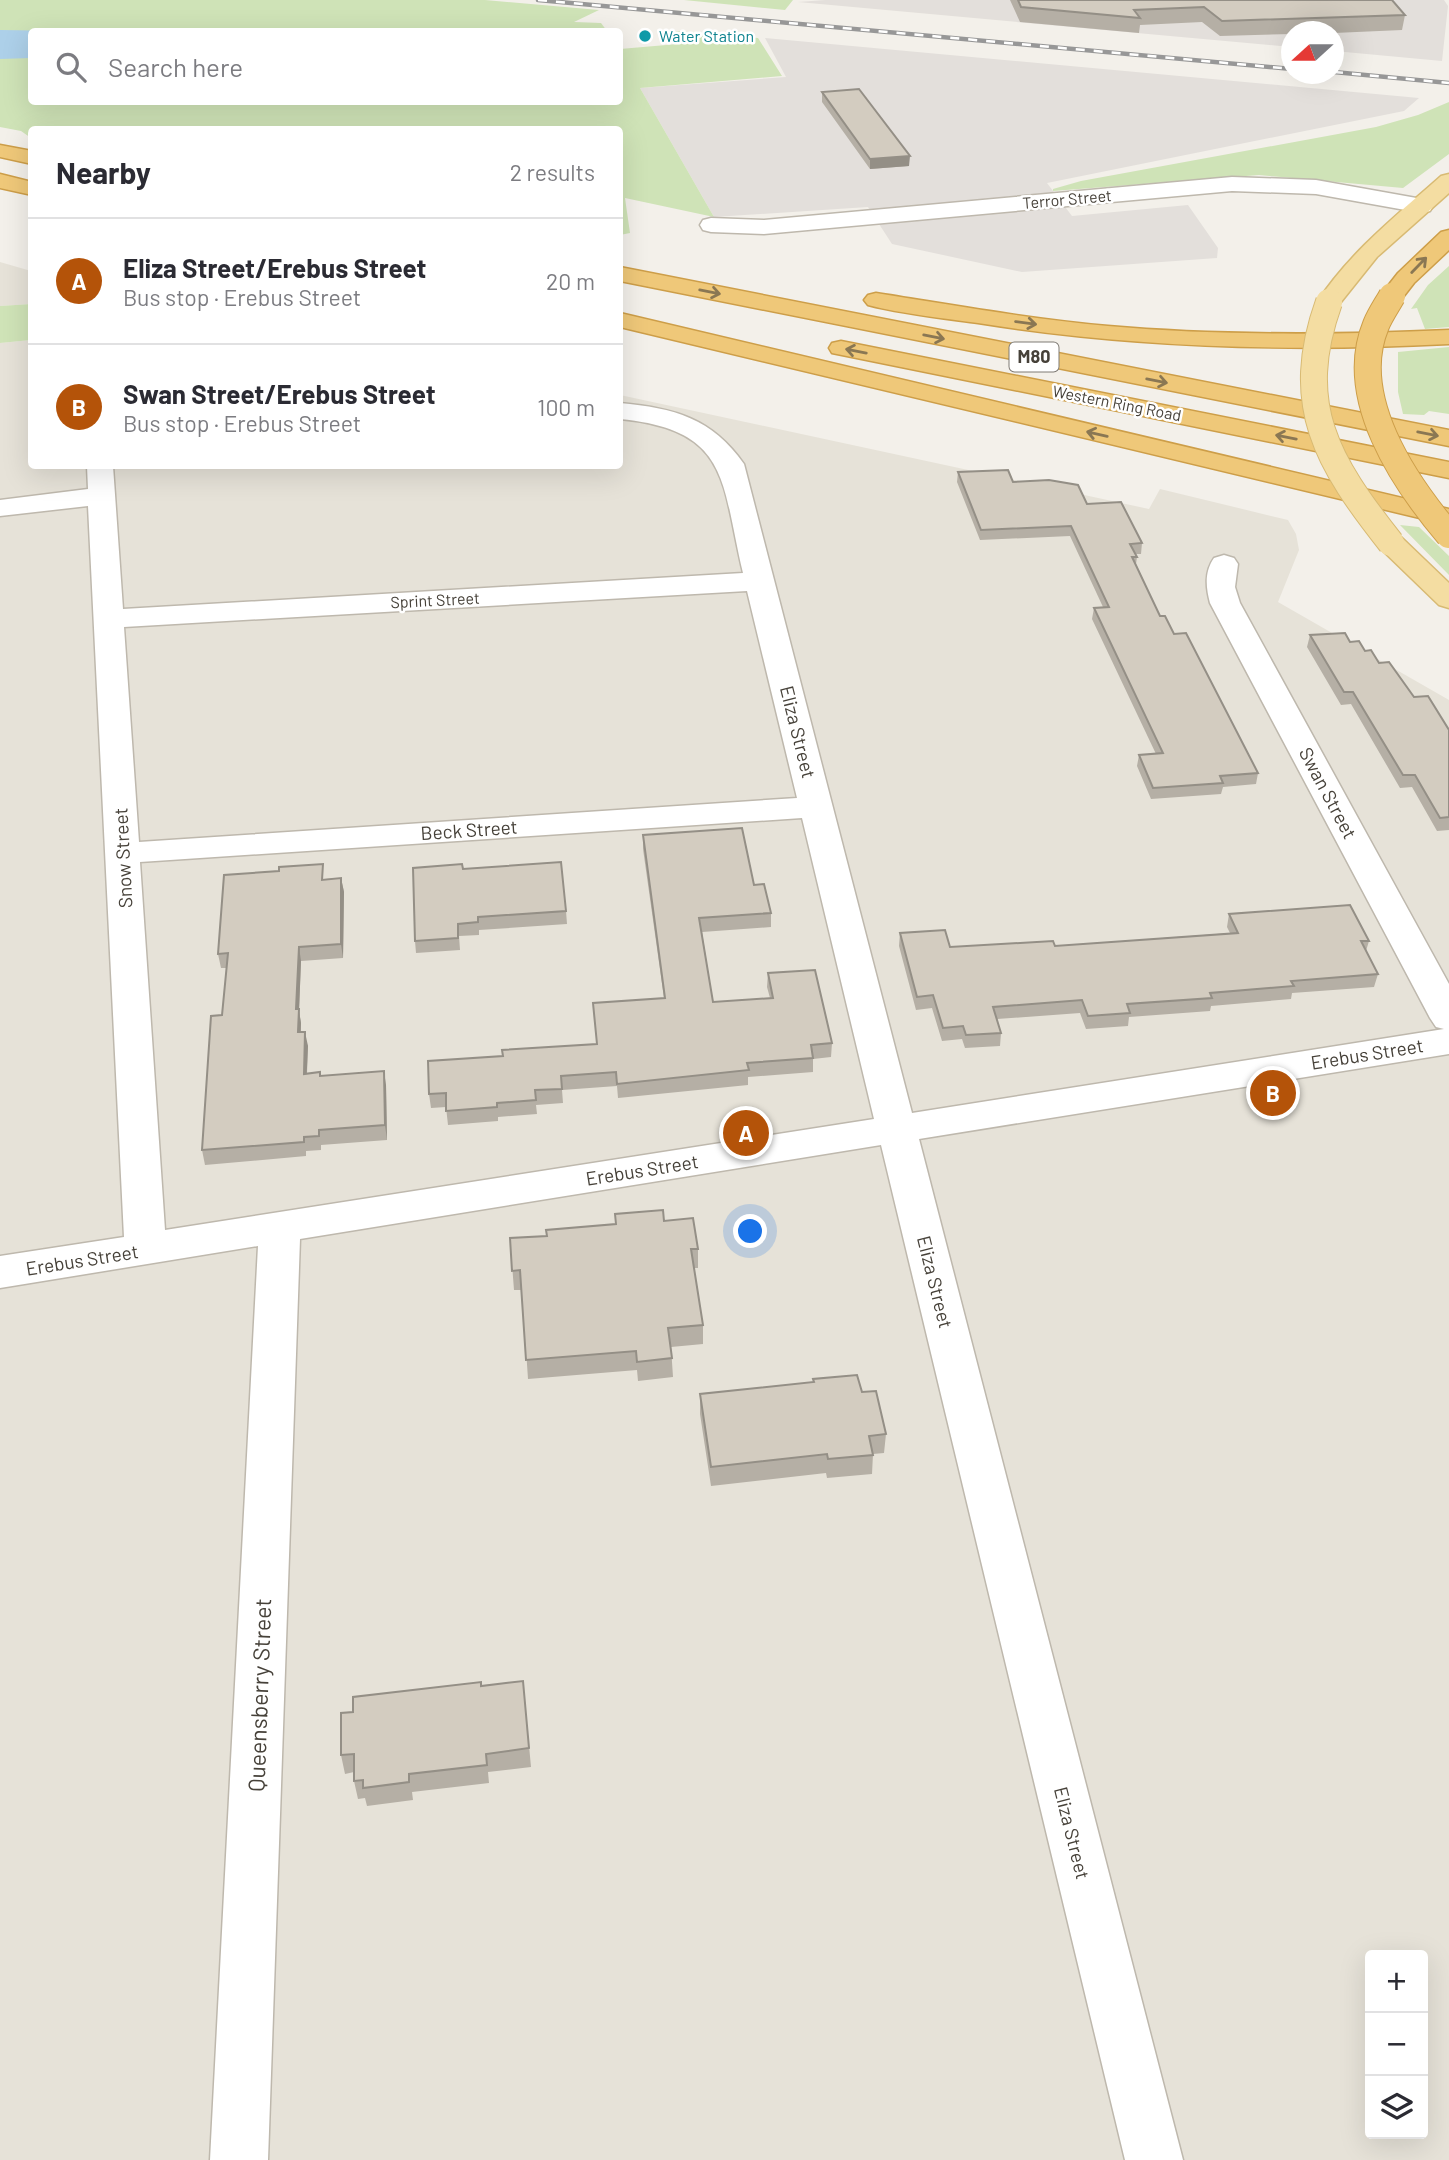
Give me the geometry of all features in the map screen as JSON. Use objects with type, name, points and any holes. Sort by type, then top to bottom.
[{"type":"highway","points":[[0,151],[28,156]]},
{"type":"highway","points":[[0,179],[28,185]]},
{"type":"highway","points":[[1449,237],[1423,260],[1392,296],[1372,341],[1369,372],[1375,411],[1387,445],[1405,478],[1449,535]]},
{"type":"highway","points":[[623,260],[1107,333],[1265,342],[1449,337]]},
{"type":"highway","name":"Western Ring Road","points":[[623,275],[1449,439]]},
{"type":"highway","name":"Western Ring Road","points":[[623,305],[1449,470]]},
{"type":"highway","points":[[623,321],[1449,517]]},
{"type":"main road","points":[[1449,181],[1352,268],[1329,302],[1312,354],[1312,385],[1320,425],[1330,454],[1347,485],[1391,543],[1449,599]]},
{"type":"street","name":"Terror Street","points":[[710,225],[764,227],[1232,184],[1316,187],[1422,206]]},
{"type":"street","name":"Eliza Street","points":[[623,411],[640,412],[685,424],[710,439],[730,464],[1154,2160]]},
{"type":"street","points":[[0,508],[101,481]]},
{"type":"street","name":"Snow Street","points":[[101,481],[145,1250]]},
{"type":"street","name":"Swan Street","points":[[1224,564],[1220,587],[1225,603],[1449,1018]]},
{"type":"street","name":"Sprint Street","points":[[109,619],[760,580]]},
{"type":"street","name":"Beck Street","points":[[123,853],[816,807]]},
{"type":"street","name":"Erebus Street","points":[[0,1272],[1449,1041]]},
{"type":"street","name":"Queensberry Street","points":[[239,2160],[279,1229]]},
{"type":"shaded area","points":[[1444,0],[1448,6],[1442,61],[1344,52],[1344,21],[1281,21],[1281,46],[798,2]]},
{"type":"shaded area","points":[[765,38],[1419,98],[1404,111],[1047,183],[1072,216],[1188,205],[1218,248],[1217,258],[1022,272],[892,244],[868,207],[714,217],[640,88],[786,77]]},
{"type":"shaded area","points":[[0,262],[28,270],[28,304],[0,306]]},
{"type":"shaded area","points":[[28,340],[28,469],[623,469],[623,396],[1149,509],[1160,489],[1288,520],[1296,534],[1299,550],[1278,602],[1449,700],[1449,2160],[0,2160],[0,343]]},
{"type":"green space","points":[[0,0],[485,0],[599,10],[574,22],[601,23],[605,28],[28,28],[28,105],[623,105],[623,49],[678,44],[676,31],[758,38],[782,76],[640,88],[714,217],[625,198],[630,233],[623,234],[623,126],[28,126],[28,136],[21,131],[0,127]]},
{"type":"green space","points":[[684,0],[793,0],[785,10]]},
{"type":"green space","points":[[1449,102],[1449,154],[1403,188],[1259,175],[1053,191],[1081,181],[1376,127],[1418,115]]},
{"type":"green space","points":[[1449,266],[1449,327],[1425,329],[1417,308],[1411,309],[1428,285]]},
{"type":"green space","points":[[28,304],[28,340],[0,343],[0,306]]},
{"type":"green space","points":[[1449,347],[1449,414],[1429,411],[1424,415],[1403,414],[1398,392],[1398,352]]},
{"type":"green space","points":[[1400,525],[1419,527],[1449,556],[1449,575]]},
{"type":"water","points":[[0,30],[28,30],[28,58],[0,59]]},
{"type":"building","points":[[1018,0],[1392,0],[1405,15],[1222,21],[1204,7],[1134,10],[1140,18],[1021,7]]},
{"type":"building","points":[[859,89],[910,156],[870,159],[822,92]]},
{"type":"building","points":[[1008,470],[1013,482],[1049,480],[1078,485],[1087,504],[1121,502],[1142,543],[1130,544],[1137,557],[1132,557],[1160,616],[1165,616],[1174,634],[1186,633],[1258,773],[1220,776],[1223,783],[1153,788],[1139,755],[1163,753],[1094,608],[1109,607],[1071,526],[981,530],[958,472]]},
{"type":"building","points":[[1345,633],[1350,642],[1359,641],[1365,651],[1371,650],[1379,663],[1389,662],[1414,697],[1428,696],[1449,730],[1449,817],[1440,818],[1415,775],[1403,775],[1353,692],[1344,692],[1310,635]]},
{"type":"building","points":[[742,828],[754,885],[764,884],[771,913],[699,918],[713,1002],[773,998],[768,973],[815,970],[832,1043],[811,1045],[813,1058],[747,1063],[749,1070],[617,1084],[616,1072],[561,1076],[562,1089],[535,1090],[536,1100],[497,1103],[497,1107],[446,1111],[446,1093],[429,1094],[428,1061],[503,1056],[502,1050],[597,1044],[593,1003],[665,998],[643,835]]},
{"type":"building","points":[[561,862],[566,911],[478,917],[478,922],[458,924],[458,938],[415,941],[413,868],[462,864],[463,869]]},
{"type":"building","points":[[323,864],[322,880],[341,878],[341,944],[299,947],[296,1009],[299,1009],[298,1032],[305,1032],[304,1074],[320,1072],[320,1076],[384,1071],[385,1125],[319,1130],[319,1136],[304,1137],[304,1142],[202,1150],[211,1016],[222,1015],[228,953],[218,954],[224,875]]},
{"type":"building","points":[[1350,905],[1369,941],[1361,941],[1378,974],[1291,981],[1294,986],[1210,993],[1212,998],[1127,1004],[1130,1013],[1088,1016],[1082,1000],[993,1007],[1001,1033],[966,1035],[963,1026],[943,1028],[933,995],[917,997],[900,933],[945,930],[950,947],[1053,941],[1055,946],[1238,933],[1229,914]]},
{"type":"building","points":[[663,1210],[664,1221],[693,1218],[698,1249],[691,1249],[703,1325],[668,1328],[672,1358],[637,1362],[636,1351],[526,1360],[520,1270],[512,1271],[510,1238],[547,1236],[546,1230],[616,1224],[615,1214]]},
{"type":"building","points":[[857,1375],[862,1392],[876,1391],[886,1434],[869,1436],[873,1455],[828,1459],[827,1454],[711,1467],[700,1394]]},
{"type":"building","points":[[523,1681],[529,1748],[486,1754],[487,1765],[409,1774],[409,1782],[363,1788],[363,1780],[354,1781],[354,1754],[341,1755],[341,1713],[353,1712],[353,1697],[481,1682],[481,1686]]},
{"type":"railway","points":[[538,0],[1281,68]]},
{"type":"railway","points":[[1344,73],[1449,83]]},
{"type":"place","name":"Water Station","points":[[645,36]]},
{"type":"place","name":"Swan Street/Erebus Street","points":[[1273,1093]]},
{"type":"place","name":"Eliza Street/Erebus Street","points":[[746,1133]]}]
